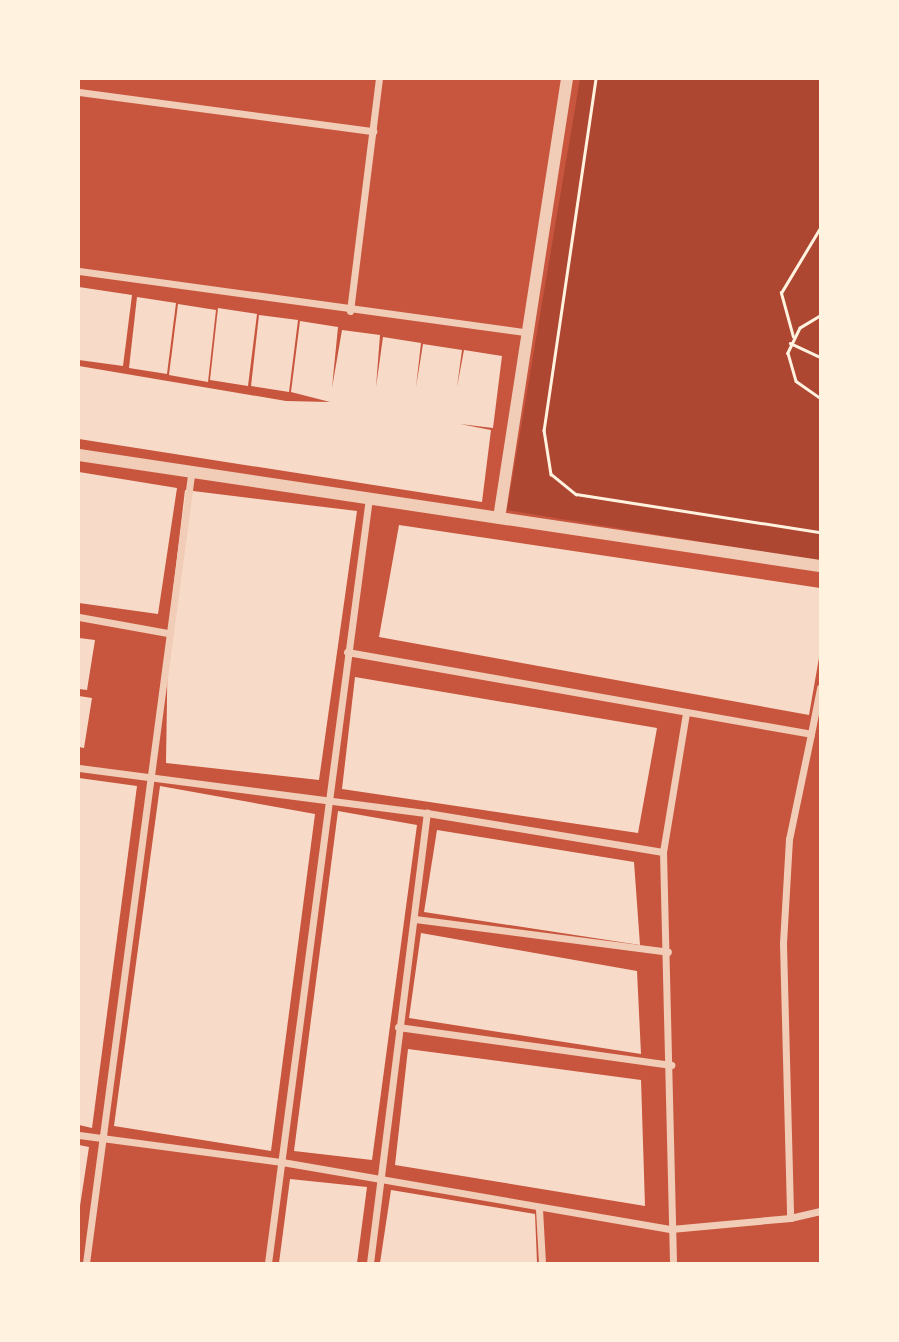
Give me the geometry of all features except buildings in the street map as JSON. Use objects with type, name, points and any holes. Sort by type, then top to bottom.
[{"type":"street","points":[[350,311],[379,79]]},
{"type":"street","points":[[499,518],[567,79]]},
{"type":"street","points":[[79,92],[373,131]]},
{"type":"street","points":[[79,271],[350,311],[527,332]]},
{"type":"street","points":[[79,456],[191,475],[369,498],[820,566]]},
{"type":"street","points":[[86,1263],[191,475]]},
{"type":"street","points":[[268,1263],[369,498]]},
{"type":"street","points":[[79,617],[168,633]]},
{"type":"street","points":[[348,652],[811,734]]},
{"type":"street","points":[[790,1218],[785,918],[789,839],[820,688]]},
{"type":"street","points":[[673,1263],[671,1065],[663,852],[686,713]]},
{"type":"street","points":[[79,768],[428,813],[663,852]]},
{"type":"street","points":[[370,1263],[383,1178],[398,1027],[428,813]]},
{"type":"street","points":[[415,919],[668,952]]},
{"type":"street","points":[[398,1027],[671,1065]]},
{"type":"street","points":[[79,1135],[383,1178],[539,1209],[671,1229],[790,1218],[820,1211]]},
{"type":"street","points":[[539,1209],[542,1263]]},
{"type":"path","points":[[596,79],[544,430],[551,474],[576,494],[820,532]]},
{"type":"path","points":[[793,337],[780,293],[820,228]]},
{"type":"path","points":[[820,316],[793,337],[788,363],[796,381],[820,398]]},
{"type":"path","points":[[790,343],[820,357]]},
{"type":"shaded area","points":[[580,79],[820,79],[820,561],[507,510]]}]
